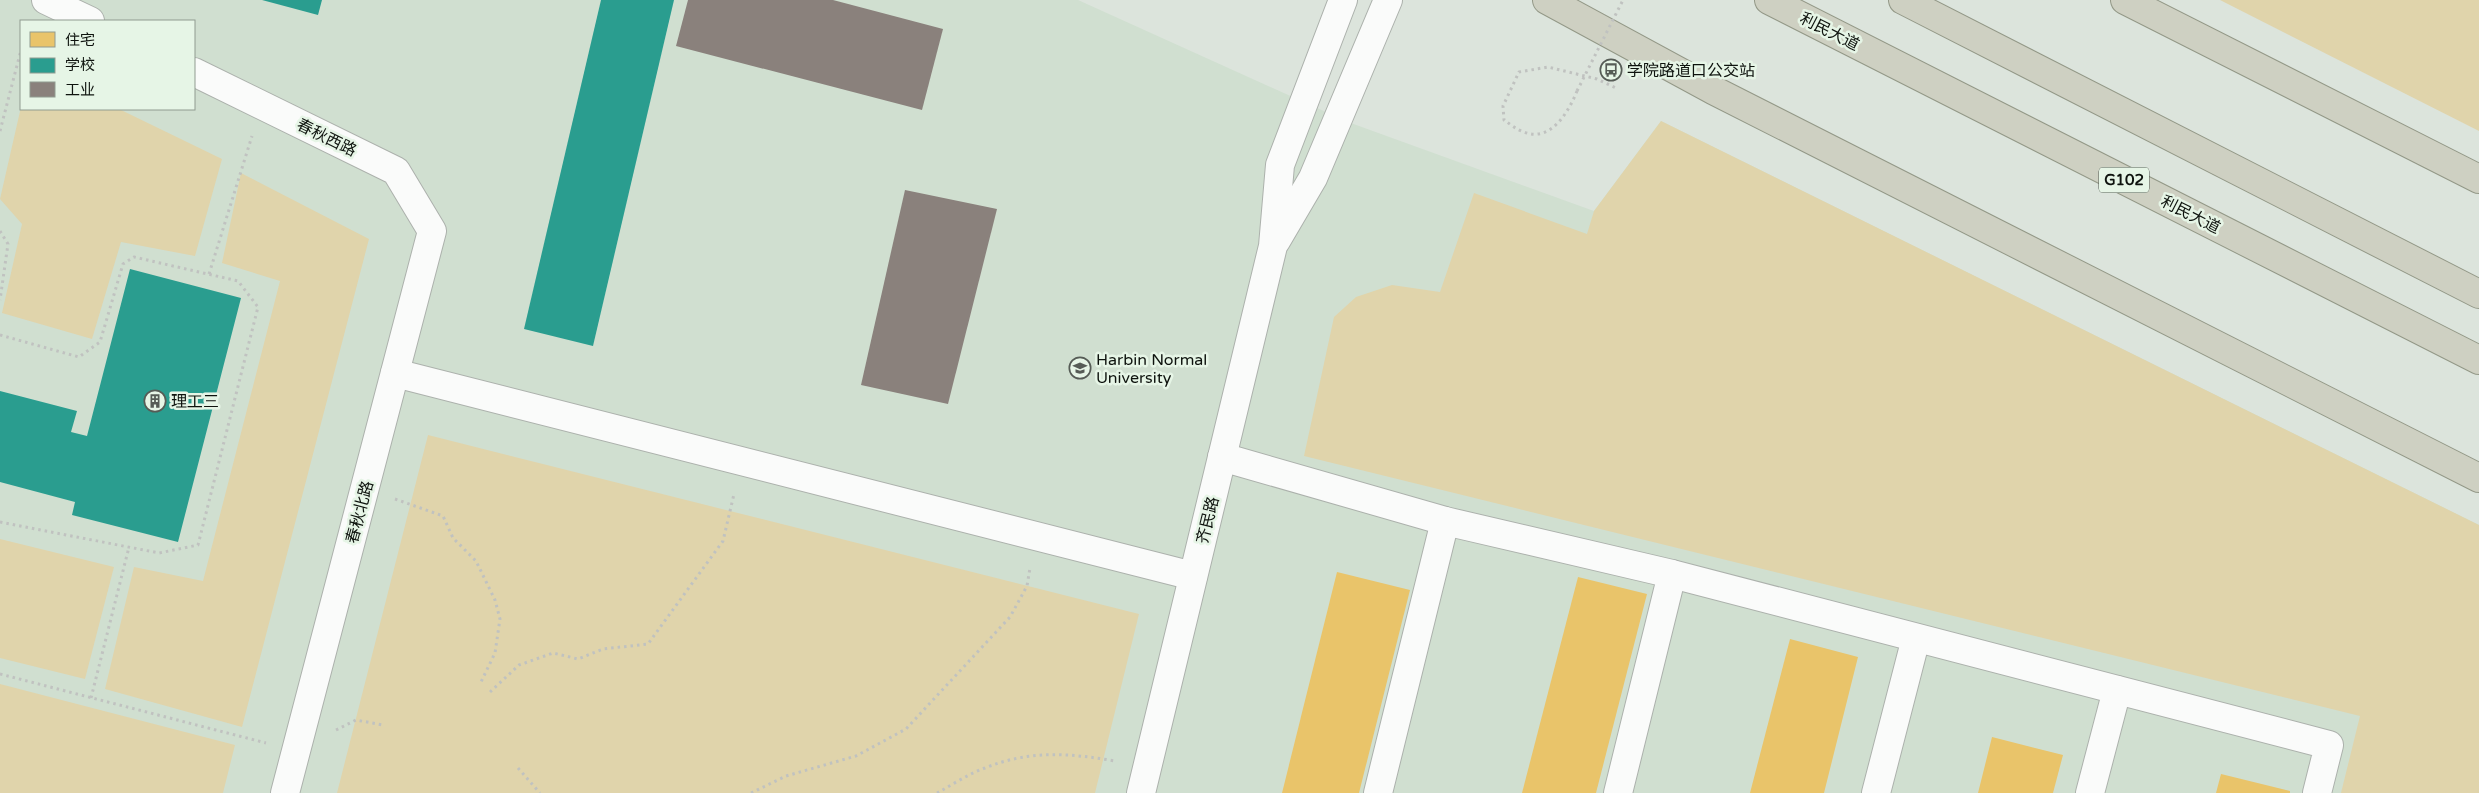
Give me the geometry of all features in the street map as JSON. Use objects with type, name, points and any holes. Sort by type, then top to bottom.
[{"type":"highway","points":[[1547,0],[1713,90],[2479,478]]},
{"type":"highway","name":"利民大道","points":[[1769,0],[2479,360]]},
{"type":"highway","points":[[1903,0],[2479,294]]},
{"type":"highway","points":[[2125,0],[2479,179]]},
{"type":"lane","points":[[46,0],[88,20]]},
{"type":"lane","points":[[1273,246],[1280,165],[1343,0]]},
{"type":"lane","points":[[1273,246],[1313,178],[1388,0]]},
{"type":"lane","name":"春秋西路","points":[[195,72],[396,171],[432,231]]},
{"type":"lane","name":"春秋北路","points":[[286,793],[432,231]]},
{"type":"lane","name":"齐民路","points":[[1141,793],[1273,246]]},
{"type":"lane","points":[[395,374],[1193,576]]},
{"type":"lane","points":[[1222,457],[1445,521],[1672,574],[2329,745],[2317,793]]},
{"type":"lane","points":[[1378,793],[1445,521]]},
{"type":"lane","points":[[1618,793],[1672,574]]},
{"type":"lane","points":[[1876,793],[1916,638]]},
{"type":"lane","points":[[2090,793],[2117,690]]},
{"type":"path","points":[[1618,89],[1597,79],[1548,67],[1519,72],[1503,106],[1504,120],[1525,133],[1545,133],[1560,122],[1572,103],[1577,91],[1623,0]]},
{"type":"path","points":[[0,131],[20,54]]},
{"type":"path","points":[[209,274],[261,105]]},
{"type":"path","points":[[0,231],[8,244],[0,300]]},
{"type":"path","points":[[0,335],[79,357],[100,342],[123,264],[134,257],[238,281],[258,307],[198,545],[159,553],[0,522]]},
{"type":"path","points":[[490,692],[519,665],[553,652],[578,659],[603,649],[648,644],[723,541],[742,461]]},
{"type":"path","points":[[365,488],[443,516],[453,538],[476,561],[495,600],[500,619],[495,653],[480,684]]},
{"type":"path","points":[[751,793],[786,776],[856,756],[906,729],[1010,617],[1027,586],[1036,536]]},
{"type":"path","points":[[91,698],[129,547]]},
{"type":"path","points":[[0,674],[296,751],[356,720],[383,725]]},
{"type":"path","points":[[937,793],[985,768],[1033,754],[1088,755],[1148,767]]},
{"type":"path","points":[[518,768],[540,793]]},
{"type":"shaded area","name":"Harbin Normal University","points":[[0,0],[1078,0],[1348,122],[1594,211],[1661,121],[2479,525],[2479,793],[0,793]]},
{"type":"shaded area","points":[[2220,0],[2479,0],[2479,131]]},
{"type":"shaded area","points":[[20,110],[121,110],[222,159],[195,256],[121,242],[92,339],[2,313],[22,224],[0,199]]},
{"type":"shaded area","points":[[1661,121],[2479,525],[2479,793],[2341,793],[2360,716],[1304,456],[1334,317],[1356,297],[1392,285],[1440,292],[1474,193],[1587,234],[1594,211]]},
{"type":"shaded area","points":[[241,173],[369,239],[242,727],[105,689],[134,567],[203,581],[280,281],[222,263]]},
{"type":"shaded area","points":[[428,435],[1139,614],[1095,793],[337,793]]},
{"type":"shaded area","points":[[0,539],[114,567],[85,679],[0,658]]},
{"type":"shaded area","points":[[0,684],[235,745],[223,793],[0,793]]},
{"type":"building: 住宅","points":[[1337,572],[1410,590],[1359,793],[1282,793]]},
{"type":"building: 住宅","points":[[1578,577],[1647,594],[1596,793],[1522,793]]},
{"type":"building: 住宅","points":[[1790,639],[1858,657],[1824,793],[1750,793]]},
{"type":"building: 住宅","points":[[1992,737],[2063,755],[2053,793],[1978,793]]},
{"type":"building: 住宅","points":[[2221,774],[2290,791],[2290,793],[2216,793]]},
{"type":"building: 学校","points":[[262,0],[322,0],[318,15]]},
{"type":"building: 学校","points":[[601,0],[674,0],[593,346],[524,329]]},
{"type":"building: 学校","name":"理工三","points":[[130,269],[241,298],[178,542],[72,515],[75,502],[0,482],[0,391],[77,411],[71,432],[87,436]]},
{"type":"building: 工业","points":[[688,0],[833,0],[943,29],[922,110],[676,46]]},
{"type":"building: 工业","points":[[905,190],[997,209],[948,404],[861,385]]},
{"type":"place","name":"学院路道口公交站","points":[[1611,70]]},
{"type":"place","name":"Harbin Normal University","points":[[1080,368]]},
{"type":"place","name":"理工三","points":[[155,401]]}]
